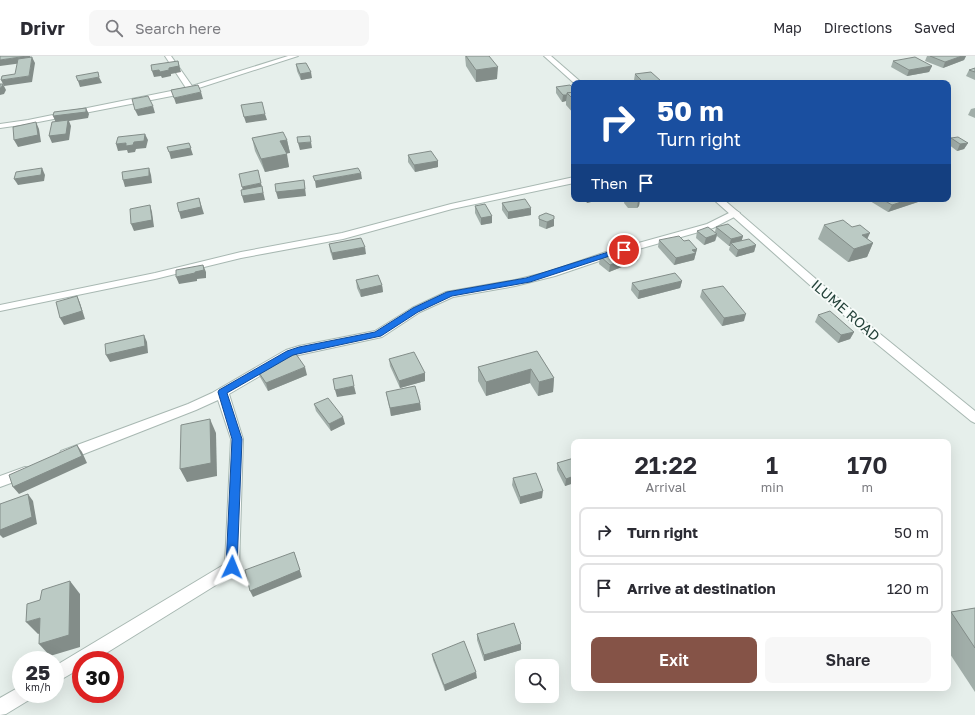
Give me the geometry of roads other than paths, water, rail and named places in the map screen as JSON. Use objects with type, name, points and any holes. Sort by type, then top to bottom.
[{"type":"street","points":[[168,56],[190,89]]},
{"type":"street","points":[[0,126],[114,106],[190,89],[295,56]]},
{"type":"street","points":[[547,56],[575,80]]},
{"type":"street","points":[[0,308],[155,276],[241,255],[343,236],[451,207],[571,181]]},
{"type":"street","name":"ILUME ROAD","points":[[722,202],[870,332],[975,418]]},
{"type":"street","points":[[53,460],[168,417],[222,392],[290,353],[378,334],[416,310],[450,294],[515,283],[551,274],[610,254],[710,226],[735,213]]},
{"type":"street","points":[[64,670],[232,567],[237,439],[222,392]]},
{"type":"street","points":[[0,482],[33,468]]},
{"type":"street","points":[[0,708],[12,701]]}]
